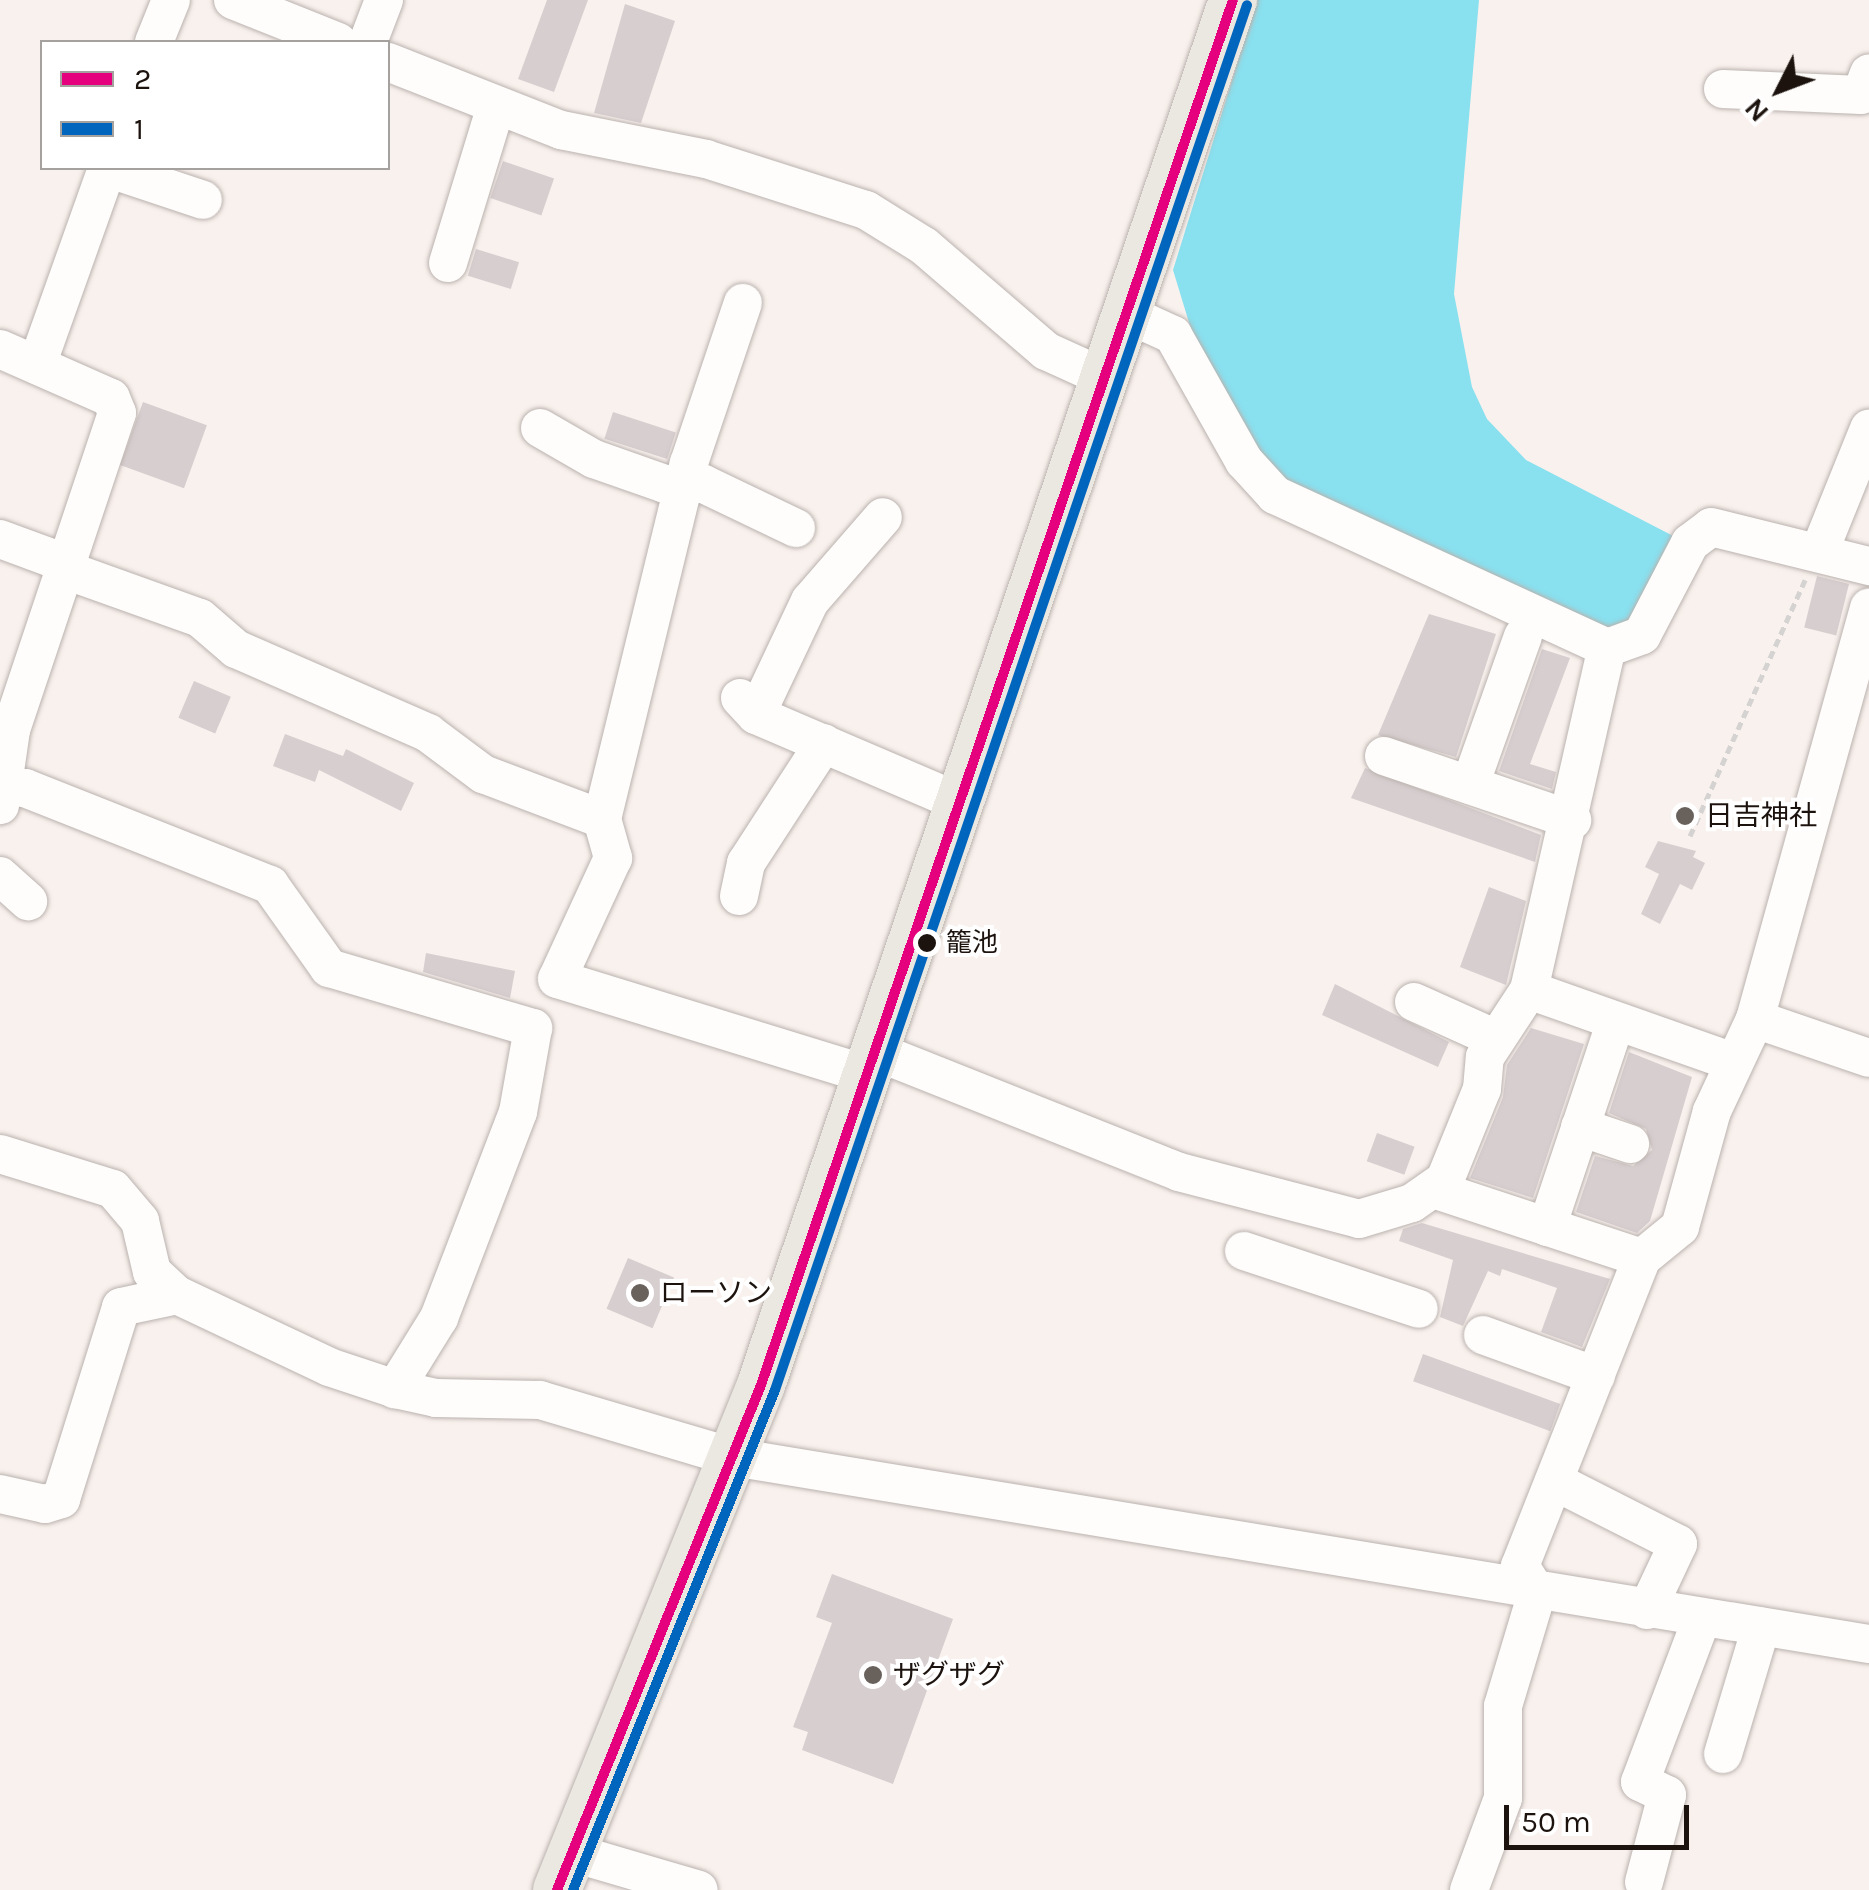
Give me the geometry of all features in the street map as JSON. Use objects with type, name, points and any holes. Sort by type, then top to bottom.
[{"type":"main road","points":[[564,1871],[734,1457],[1232,0]]},
{"type":"street","points":[[155,40],[170,0]]},
{"type":"street","points":[[369,40],[384,0]]},
{"type":"street","points":[[253,4],[334,40]]},
{"type":"street","points":[[390,63],[496,106],[866,210],[924,246],[1046,351],[1101,376]]},
{"type":"street","points":[[1724,88],[1860,95],[1869,73]]},
{"type":"street","points":[[448,262],[496,106]]},
{"type":"street","points":[[37,365],[106,170]]},
{"type":"street","points":[[113,170],[202,200]]},
{"type":"street","points":[[1125,313],[1172,336],[1244,461],[1275,495],[1607,648],[1642,635],[1690,543],[1711,528],[1820,550],[1869,566]]},
{"type":"street","points":[[394,1389],[439,1318],[518,1112],[534,1028],[613,858],[602,819],[729,321]]},
{"type":"street","points":[[0,349],[111,398],[117,413],[64,566],[16,660],[0,793],[25,788],[270,885],[329,968],[534,1028]]},
{"type":"street","points":[[540,428],[575,464],[704,484],[820,548]]},
{"type":"street","points":[[1820,550],[1869,429]]},
{"type":"street","points":[[820,548],[883,517]]},
{"type":"street","points":[[0,539],[200,618],[236,649],[428,733],[484,774],[602,819]]},
{"type":"street","points":[[820,548],[810,602],[748,706],[824,744],[959,802]]},
{"type":"street","points":[[1469,1890],[1503,1798],[1503,1706],[1536,1593],[1520,1566],[1642,1258],[1680,1227],[1734,1062],[1755,1018],[1869,607]]},
{"type":"street","points":[[1470,785],[1523,636]]},
{"type":"street","points":[[556,979],[870,1062],[1088,1142],[1358,1218],[1433,1189],[1467,1134],[1494,1038],[1528,990],[1572,820],[1607,648]]},
{"type":"street","points":[[739,896],[746,864],[824,744]]},
{"type":"street","points":[[1384,756],[1572,820]]},
{"type":"street","points":[[0,876],[28,901]]},
{"type":"street","points":[[1528,990],[1734,1062]]},
{"type":"street","points":[[1414,1002],[1494,1038]]},
{"type":"street","points":[[1755,1018],[1846,1058]]},
{"type":"street","points":[[1546,1227],[1616,1021]]},
{"type":"street","points":[[1580,1126],[1630,1144]]},
{"type":"street","points":[[0,1154],[114,1189],[140,1220],[152,1272],[177,1295],[329,1368],[394,1389],[436,1398],[540,1400],[734,1457],[1536,1593],[1869,1644]]},
{"type":"street","points":[[1433,1189],[1642,1258]]},
{"type":"street","points":[[1315,1274],[1334,1213]]},
{"type":"street","points":[[1244,1251],[1419,1309]]},
{"type":"street","points":[[0,1494],[45,1504],[61,1499],[121,1307],[177,1295]]},
{"type":"street","points":[[1483,1334],[1596,1376]]},
{"type":"street","points":[[1554,1481],[1678,1544],[1647,1610]]},
{"type":"street","points":[[1644,1882],[1668,1795],[1640,1782],[1702,1618]]},
{"type":"street","points":[[1723,1754],[1760,1628]]},
{"type":"street","points":[[564,1871],[699,1890]]},
{"type":"path","points":[[1690,836],[1820,550]]},
{"type":"water","points":[[1257,0],[1479,0],[1454,294],[1472,387],[1487,419],[1526,460],[1681,540],[1631,639],[1272,475],[1194,339],[1173,270]]},
{"type":"building","points":[[547,0],[588,0],[554,92],[518,79]]},
{"type":"building","points":[[625,4],[675,21],[641,123],[594,113]]},
{"type":"building","points":[[503,161],[554,179],[541,215],[490,198]]},
{"type":"building","points":[[476,249],[519,262],[511,289],[468,276]]},
{"type":"building","points":[[143,402],[207,425],[184,488],[120,465]]},
{"type":"building","points":[[613,412],[676,432],[667,459],[604,439]]},
{"type":"building","points":[[1817,576],[1849,584],[1836,635],[1804,627]]},
{"type":"building","points":[[1429,614],[1496,634],[1456,757],[1378,735]]},
{"type":"building","points":[[1542,649],[1570,658],[1530,764],[1556,772],[1552,789],[1499,771]]},
{"type":"building","points":[[194,681],[231,697],[215,733],[178,718]]},
{"type":"building","points":[[285,734],[343,756],[346,749],[414,783],[401,811],[319,770],[315,782],[273,766]]},
{"type":"building","points":[[1365,768],[1541,835],[1535,862],[1351,798]]},
{"type":"building","points":[[1658,841],[1696,851],[1693,857],[1705,863],[1692,890],[1680,884],[1660,924],[1641,914],[1659,874],[1645,867]]},
{"type":"building","points":[[1489,887],[1526,901],[1506,985],[1460,967]]},
{"type":"building","points":[[426,953],[515,971],[510,998],[423,972]]},
{"type":"building","points":[[1335,984],[1449,1042],[1438,1067],[1322,1015]]},
{"type":"building","points":[[1531,1028],[1584,1044],[1533,1198],[1470,1178],[1503,1097],[1507,1065]]},
{"type":"building","points":[[1629,1052],[1692,1077],[1650,1221],[1637,1233],[1576,1212],[1595,1156],[1633,1166],[1652,1150],[1646,1129],[1609,1113]]},
{"type":"building","points":[[1377,1133],[1415,1147],[1404,1175],[1367,1161]]},
{"type":"building","points":[[1422,1223],[1610,1279],[1582,1347],[1541,1332],[1557,1288],[1502,1269],[1500,1276],[1488,1271],[1463,1326],[1440,1317],[1453,1260],[1399,1241],[1403,1229]]},
{"type":"building","name":"ローソン","points":[[628,1258],[674,1278],[653,1328],[607,1309]]},
{"type":"building","points":[[1423,1354],[1560,1404],[1550,1431],[1413,1381]]},
{"type":"building","name":"ザグザグ","points":[[832,1574],[953,1619],[893,1784],[802,1750],[808,1732],[793,1727],[832,1623],[816,1617]]},
{"type":"transit line","name":"2","points":[[557,1890],[761,1385],[1233,0]]},
{"type":"transit line","name":"1","points":[[573,1890],[775,1390],[1247,5]]},
{"type":"place","name":"日吉神社","points":[[1685,816]]},
{"type":"place","name":"籠池","points":[[927,943]]},
{"type":"place","name":"ローソン","points":[[640,1293]]},
{"type":"place","name":"ザグザグ","points":[[873,1675]]}]
